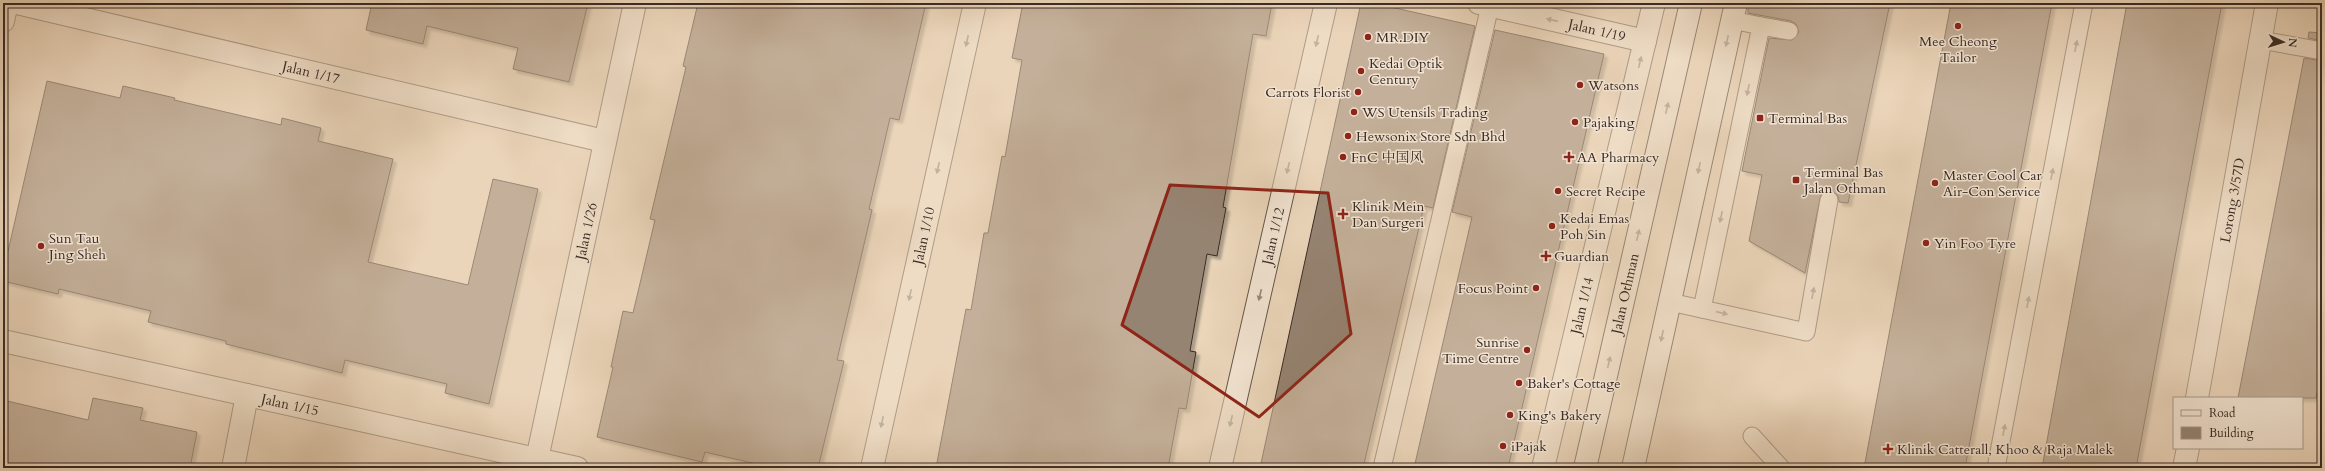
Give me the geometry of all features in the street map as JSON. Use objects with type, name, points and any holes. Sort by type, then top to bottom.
[{"type":"street","points":[[3,21],[7,3]]},
{"type":"street","name":"Jalan 1/17","points":[[17,3],[604,141]]},
{"type":"street","name":"Jalan 1/26","points":[[537,459],[604,141],[635,3]]},
{"type":"street","name":"Jalan 1/10","points":[[872,468],[975,3]]},
{"type":"street","name":"Jalan 1/12","points":[[1220,468],[1326,3]]},
{"type":"street","name":"Jalan 1/14","points":[[1543,468],[1654,3]]},
{"type":"street","name":"Jalan Othman","points":[[1585,468],[1691,3]]},
{"type":"street","name":"Lorong 3/57D","points":[[2197,397],[2267,3]]},
{"type":"street","name":"Jalan 1/19","points":[[1485,4],[1645,41]]},
{"type":"street","points":[[1632,468],[1734,12]]},
{"type":"street","name":"Jalan 1/15","points":[[3,341],[577,468]]},
{"type":"street","points":[[233,468],[247,395]]},
{"type":"street","points":[[2184,468],[2188,449]]},
{"type":"lane","points":[[1996,468],[2084,3]]},
{"type":"lane","points":[[1382,468],[1485,4]]},
{"type":"lane","points":[[1734,12],[1761,26],[1789,31]]},
{"type":"lane","points":[[1702,309],[1761,26]]},
{"type":"lane","points":[[2260,40],[2322,51]]},
{"type":"lane","points":[[1670,302],[1806,332],[1829,200]]},
{"type":"lane","points":[[1752,436],[1781,468]]},
{"type":"highlighted area","points":[[1170,185],[1328,193],[1351,334],[1259,417],[1122,325]]},
{"type":"building","points":[[372,3],[588,3],[569,82],[513,69],[518,48],[427,26],[423,44],[366,30]]},
{"type":"building","points":[[698,3],[926,3],[899,120],[890,118],[869,209],[872,210],[837,360],[844,361],[818,468],[774,468],[705,452],[702,462],[597,437],[613,367],[611,367],[623,311],[633,313],[655,220],[650,219],[686,67],[683,66]]},
{"type":"building","points":[[1023,3],[1272,3],[1266,36],[1253,34],[1223,207],[1226,208],[1217,256],[1207,254],[1190,351],[1196,352],[1186,409],[1179,408],[1168,468],[936,468],[966,309],[971,310],[984,233],[988,233],[1002,156],[1005,157],[1022,60],[1012,58]]},
{"type":"building","points":[[1361,3],[1373,3],[1475,26],[1433,208],[1424,206],[1363,468],[1260,468]]},
{"type":"building","points":[[1748,3],[1890,3],[1848,203],[1839,202],[1838,196],[1831,190],[1821,194],[1805,273],[1749,241],[1762,175],[1742,171],[1769,38],[1792,40],[1799,32],[1796,24],[1791,21],[1748,13]]},
{"type":"building","points":[[1951,3],[2052,3],[1965,468],[1864,468]]},
{"type":"building","points":[[2127,3],[2222,3],[2136,468],[2042,468]]},
{"type":"building","points":[[1495,30],[1604,54],[1508,468],[1414,468],[1472,217],[1452,212]]},
{"type":"building","points":[[2309,32],[2322,33],[2322,41],[2308,38]]},
{"type":"building","points":[[2304,58],[2322,61],[2322,367],[2316,398],[2238,397]]},
{"type":"building","points":[[47,81],[120,98],[123,86],[175,98],[174,100],[281,125],[282,118],[321,128],[318,141],[393,159],[368,262],[468,285],[493,179],[538,189],[489,404],[445,393],[447,384],[345,360],[342,373],[226,344],[226,341],[148,322],[151,311],[59,289],[58,294],[3,281],[3,273]]},
{"type":"building","points":[[93,398],[143,408],[140,420],[197,432],[190,468],[3,468],[3,400],[88,420]]},
{"type":"place","name":"Mee Cheong Tailor","points":[[1958,26]]},
{"type":"place","name":"MR.DIY","points":[[1368,37]]},
{"type":"place","name":"Kedai Optik Century","points":[[1361,71]]},
{"type":"place","name":"Watsons","points":[[1580,85]]},
{"type":"place","name":"Carrots Florist","points":[[1358,92]]},
{"type":"place","name":"WS Utensils Trading","points":[[1354,112]]},
{"type":"place","name":"Terminal Bas","points":[[1760,118]]},
{"type":"place","name":"Pajaking","points":[[1575,122]]},
{"type":"place","name":"Hewsonix Store Sdn Bhd","points":[[1348,136]]},
{"type":"place","name":"FnC 中国风","points":[[1343,157]]},
{"type":"place","name":"AA Pharmacy","points":[[1569,157]]},
{"type":"place","name":"Terminal Bas Jalan Othman","points":[[1796,180]]},
{"type":"place","name":"Master Cool Car Air-Con Service","points":[[1935,183]]},
{"type":"place","name":"Secret Recipe","points":[[1558,191]]},
{"type":"place","name":"Klinik Mein Dan Surgeri","points":[[1343,214]]},
{"type":"place","name":"Kedai Emas Poh Sin","points":[[1552,226]]},
{"type":"place","name":"Yin Foo Tyre","points":[[1926,243]]},
{"type":"place","name":"Sun Tau Jing Sheh","points":[[41,246]]},
{"type":"place","name":"Guardian","points":[[1546,256]]},
{"type":"place","name":"Focus Point","points":[[1536,288]]},
{"type":"place","name":"Sunrise Time Centre","points":[[1527,350]]},
{"type":"place","name":"Baker's Cottage","points":[[1519,383]]},
{"type":"place","name":"King's Bakery","points":[[1510,415]]},
{"type":"place","name":"iPajak","points":[[1503,446]]},
{"type":"place","name":"Klinik Catterall, Khoo & Raja Malek","points":[[1888,449]]}]
